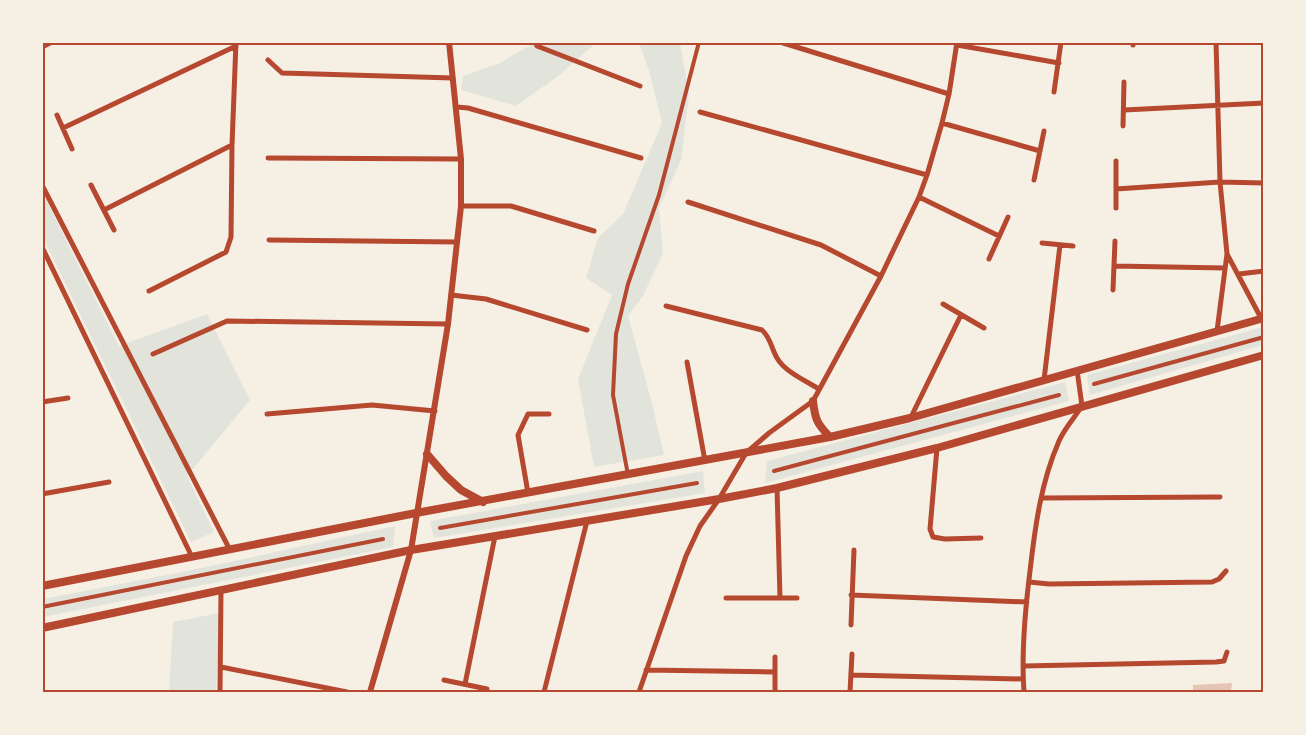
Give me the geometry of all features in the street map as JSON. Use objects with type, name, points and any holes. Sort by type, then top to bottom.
[{"type":"main road","points":[[42,586],[416,513],[830,437],[910,418],[1262,318]]},
{"type":"main road","points":[[42,628],[411,550],[777,488],[937,448],[1264,355]]},
{"type":"main road","points":[[813,401],[818,426],[830,437]]},
{"type":"main road","points":[[427,454],[446,476],[462,490],[483,502]]},
{"type":"street","points":[[42,47],[52,42]]},
{"type":"street","points":[[370,692],[411,550],[448,324],[461,206],[461,159],[449,42]]},
{"type":"street","points":[[535,42],[537,46],[640,86]]},
{"type":"street","points":[[628,475],[613,395],[616,334],[628,284],[659,194],[699,42]]},
{"type":"street","points":[[780,42],[949,94]]},
{"type":"street","points":[[1054,92],[1062,42]]},
{"type":"street","points":[[1216,42],[1220,182],[1227,254],[1217,331]]},
{"type":"street","points":[[63,128],[236,44],[231,237],[226,252],[149,291]]},
{"type":"street","points":[[640,692],[686,556],[700,526],[720,499],[746,453],[769,433],[813,401],[881,276],[919,197],[942,124],[957,44],[1059,63]]},
{"type":"street","points":[[268,60],[282,73],[453,78]]},
{"type":"street","points":[[1124,82],[1124,126]]},
{"type":"street","points":[[1124,110],[1264,103]]},
{"type":"street","points":[[456,107],[468,108],[642,158]]},
{"type":"street","points":[[700,112],[926,175]]},
{"type":"street","points":[[57,115],[72,148]]},
{"type":"street","points":[[942,124],[1040,151]]},
{"type":"street","points":[[1034,180],[1044,131]]},
{"type":"street","points":[[104,210],[232,145]]},
{"type":"street","points":[[268,158],[461,159]]},
{"type":"street","points":[[1116,161],[1116,208]]},
{"type":"street","points":[[1116,189],[1220,182],[1264,183]]},
{"type":"street","points":[[42,185],[230,550]]},
{"type":"street","points":[[91,185],[114,230]]},
{"type":"street","points":[[919,197],[999,236]]},
{"type":"street","points":[[688,202],[821,245],[881,276]]},
{"type":"street","points":[[461,206],[511,206],[594,231]]},
{"type":"street","points":[[989,259],[1008,217]]},
{"type":"street","points":[[269,240],[457,242]]},
{"type":"street","points":[[1113,290],[1115,241]]},
{"type":"street","points":[[1042,243],[1073,246]]},
{"type":"street","points":[[1044,380],[1060,245]]},
{"type":"street","points":[[42,247],[192,557]]},
{"type":"street","points":[[1227,254],[1262,318]]},
{"type":"street","points":[[1114,266],[1225,268]]},
{"type":"street","points":[[1239,274],[1264,271]]},
{"type":"street","points":[[451,295],[486,299],[587,330]]},
{"type":"street","points":[[943,304],[984,328]]},
{"type":"street","points":[[666,306],[762,330],[768,335],[777,358],[782,365],[819,389]]},
{"type":"street","points":[[910,418],[961,314]]},
{"type":"street","points":[[153,354],[227,321],[448,324]]},
{"type":"street","points":[[1094,384],[1264,337]]},
{"type":"street","points":[[687,362],[705,461]]},
{"type":"street","points":[[1024,692],[1023,666],[1027,602],[1042,498],[1049,468],[1060,439],[1082,406],[1077,370]]},
{"type":"street","points":[[774,470],[1059,395]]},
{"type":"street","points":[[42,402],[68,398]]},
{"type":"street","points":[[266,414],[372,405],[435,411]]},
{"type":"street","points":[[528,493],[518,435],[528,414],[549,414]]},
{"type":"street","points":[[937,448],[930,529],[933,537],[945,540],[981,538]]},
{"type":"street","points":[[42,494],[109,482]]},
{"type":"street","points":[[440,528],[697,483]]},
{"type":"street","points":[[777,488],[780,598]]},
{"type":"street","points":[[1042,498],[1220,496]]},
{"type":"street","points":[[544,692],[587,521]]},
{"type":"street","points":[[465,684],[495,536]]},
{"type":"street","points":[[42,607],[383,538]]},
{"type":"street","points":[[852,625],[851,595],[854,550]]},
{"type":"street","points":[[1029,582],[1049,584],[1212,582],[1219,579],[1226,570]]},
{"type":"street","points":[[220,591],[220,692]]},
{"type":"street","points":[[851,595],[1027,602]]},
{"type":"street","points":[[726,598],[797,598]]},
{"type":"street","points":[[1023,666],[1216,662],[1224,661],[1227,652]]},
{"type":"street","points":[[850,692],[852,654]]},
{"type":"street","points":[[775,657],[775,692]]},
{"type":"street","points":[[221,667],[347,692]]},
{"type":"street","points":[[646,670],[775,672]]},
{"type":"street","points":[[851,676],[1023,680]]},
{"type":"street","points":[[444,680],[487,689]]},
{"type":"shaded area","points":[[534,43],[596,43],[557,77],[516,106],[461,90],[463,76],[500,63]]},
{"type":"shaded area","points":[[639,43],[680,43],[689,94],[681,160],[659,208],[663,253],[643,296],[628,316],[664,455],[594,467],[578,379],[612,295],[586,278],[598,238],[623,214],[662,123],[649,71]]},
{"type":"shaded area","points":[[42,192],[119,346],[207,314],[250,400],[187,476],[214,532],[191,542],[43,238]]},
{"type":"shaded area","points":[[1263,327],[1263,345],[1090,395],[1087,375]]},
{"type":"shaded area","points":[[1065,382],[1069,401],[765,483],[767,461]]},
{"type":"shaded area","points":[[703,471],[705,493],[434,538],[430,521]]},
{"type":"shaded area","points":[[395,526],[393,547],[43,617],[43,599],[192,570]]},
{"type":"shaded area","points":[[220,613],[216,692],[169,692],[173,622]]},
{"type":"building","points":[[1232,683],[1231,692],[1193,692],[1193,685]]}]
